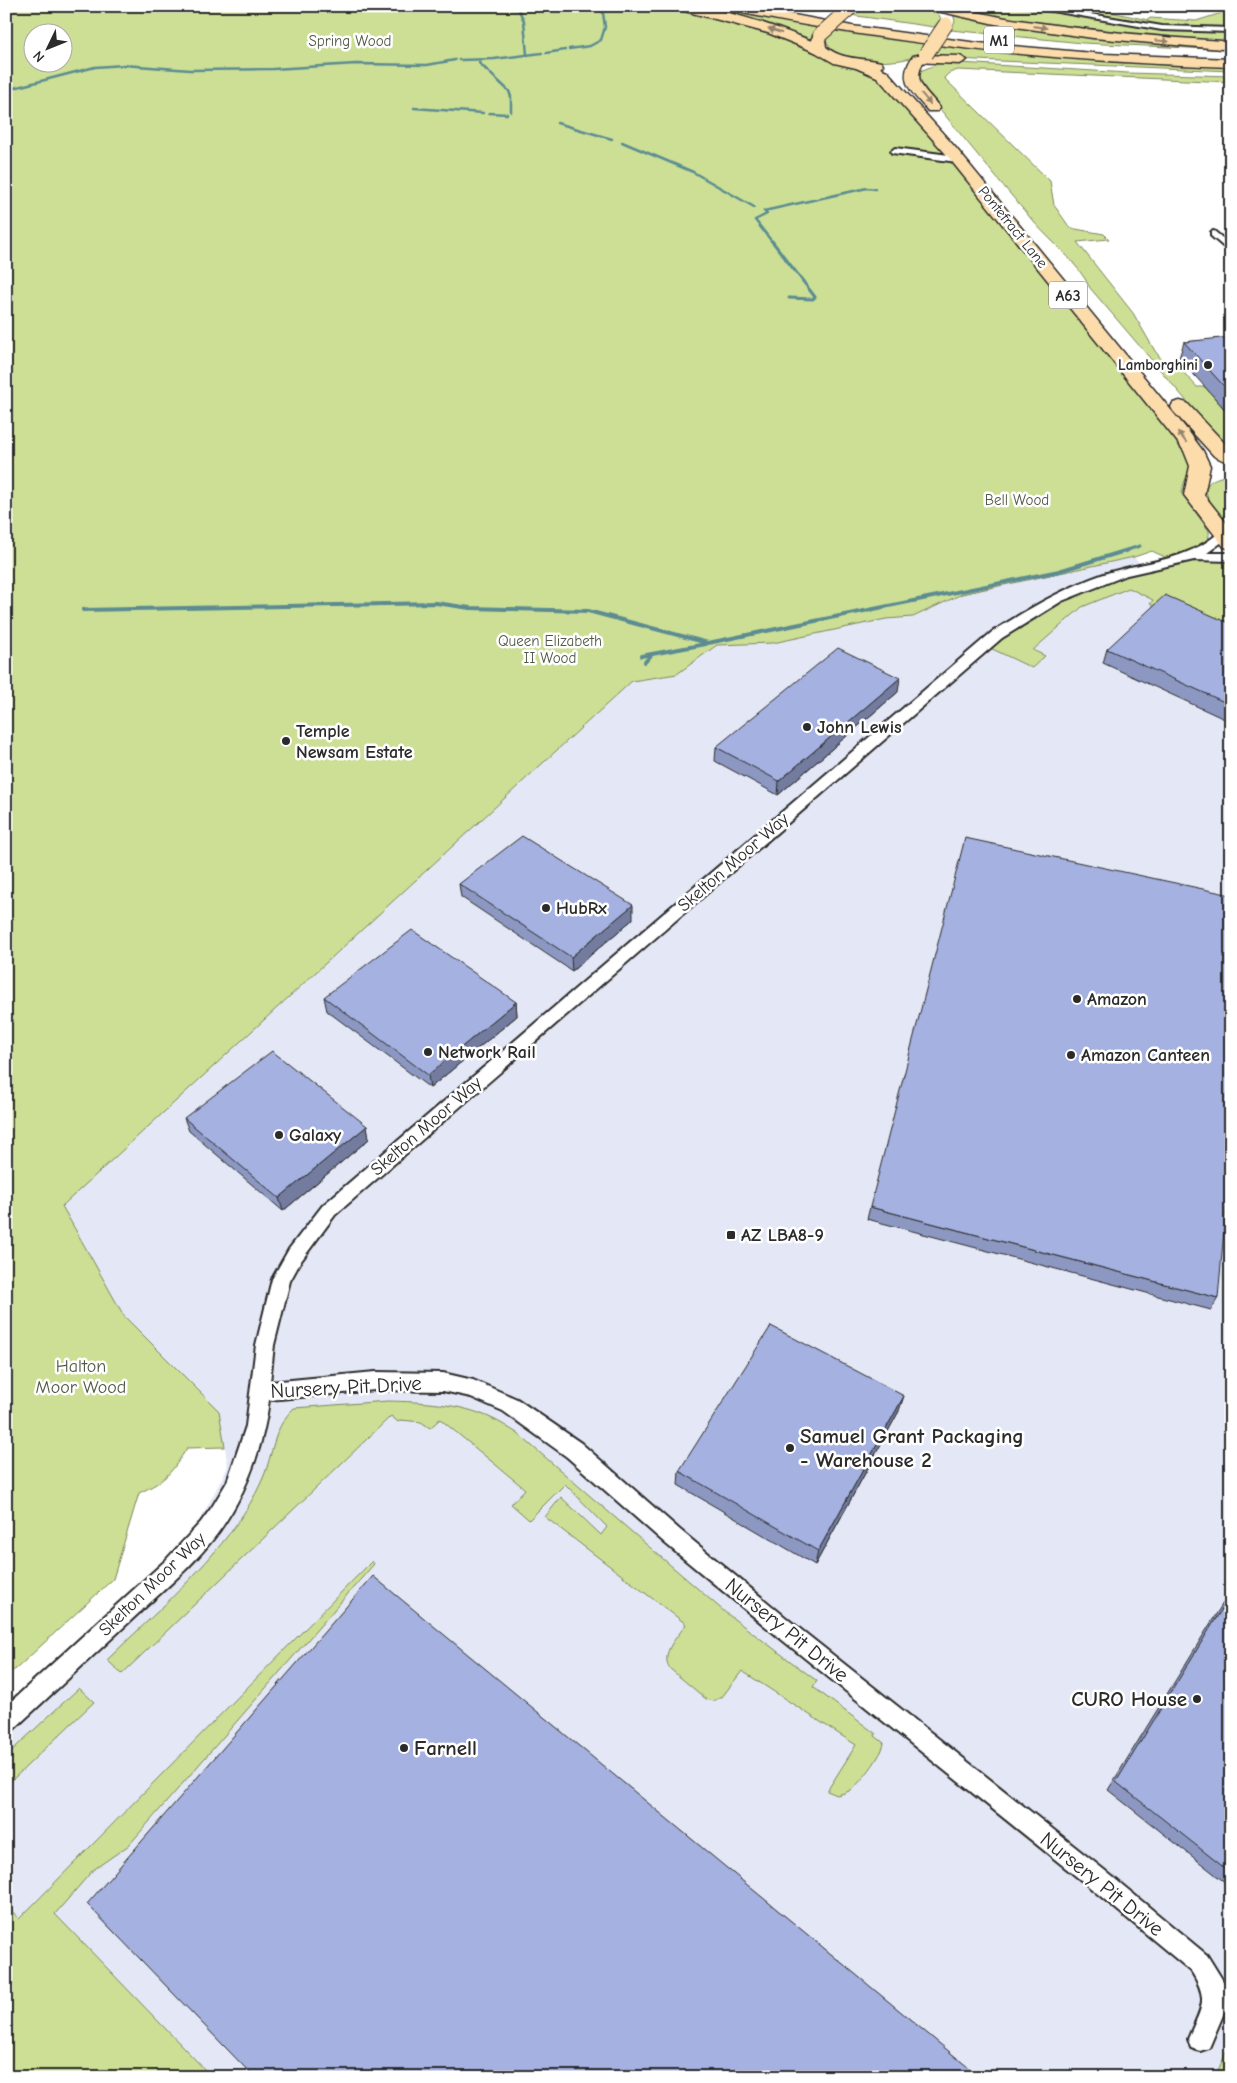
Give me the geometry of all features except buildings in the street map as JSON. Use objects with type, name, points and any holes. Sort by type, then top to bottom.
[{"type":"highway","points":[[681,6],[820,42],[838,60],[859,64],[910,63],[946,24],[949,17],[939,7]]},
{"type":"highway","name":"M1","points":[[728,6],[870,32],[1047,55],[1231,63]]},
{"type":"highway","name":"M1","points":[[769,6],[986,39],[1140,53],[1231,56]]},
{"type":"highway","points":[[820,42],[851,6]]},
{"type":"highway","name":"M1","points":[[939,7],[1000,21],[1092,34],[1231,46]]},
{"type":"highway","name":"M1","points":[[910,63],[924,65],[954,60],[1231,74]]},
{"type":"highway","name":"Pontefract Lane","points":[[910,63],[910,76],[914,84],[999,191],[1190,420],[1221,452],[1231,458]]},
{"type":"highway","name":"Pontefract Lane","points":[[859,64],[882,74],[953,154],[1198,457],[1200,472],[1197,479]]},
{"type":"highway","points":[[1197,479],[1217,472],[1231,471]]},
{"type":"highway","name":"A63","points":[[1197,479],[1194,495],[1228,539]]},
{"type":"street","points":[[1027,6],[1162,28],[1231,30]]},
{"type":"street","points":[[895,151],[932,155],[953,154]]},
{"type":"street","points":[[1214,234],[1231,250]]},
{"type":"street","name":"Skelton Moor Way","points":[[6,1722],[172,1568],[208,1529],[235,1486],[256,1426],[265,1345],[281,1279],[295,1255],[329,1210],[997,635],[1039,607],[1088,585],[1124,572],[1191,557],[1228,539]]},
{"type":"street","name":"Skelton Moor Way","points":[[1191,557],[1231,557]]},
{"type":"street","name":"Nursery Pit Drive","points":[[259,1392],[375,1380],[443,1382],[473,1389],[510,1405],[574,1450],[673,1537],[783,1628],[1095,1877],[1199,1963],[1213,1984],[1214,2008],[1200,2039]]},
{"type":"shaded area","points":[[1134,557],[1163,587],[1231,578],[1231,2077],[30,2077],[6,2036],[6,1703],[165,1560],[201,1518],[228,1467],[219,1411],[124,1316],[62,1206],[632,681],[677,674],[717,645],[773,643],[886,619],[913,617],[961,594]]},
{"type":"green space","name":"Temple Newsam Estate","points":[[6,6],[666,6],[793,41],[861,67],[884,78],[940,148],[954,161],[1186,451],[1190,468],[1182,493],[1209,531],[1209,537],[1206,542],[1194,549],[1167,558],[1152,551],[1134,557],[962,594],[913,617],[886,619],[773,643],[717,645],[677,674],[632,681],[62,1206],[124,1316],[219,1411],[225,1447],[187,1448],[168,1475],[139,1493],[113,1579],[16,1669],[6,1674]]},
{"type":"green space","points":[[691,6],[716,6],[820,27],[813,34],[812,41],[778,29]]},
{"type":"green space","points":[[861,6],[927,6],[937,11],[941,19],[934,27],[850,15]]},
{"type":"green space","points":[[945,6],[1018,6],[1165,30],[1231,31],[1231,44],[1034,24],[954,10]]},
{"type":"green space","points":[[1036,6],[1083,6],[1148,20],[1150,18],[1196,21],[1231,10],[1231,28],[1154,26]]},
{"type":"green space","points":[[953,14],[1172,43],[1231,47],[1231,50],[1083,43],[951,30],[955,21]]},
{"type":"green space","points":[[835,29],[925,43],[921,54],[912,58],[884,62],[854,59],[841,55],[831,49],[826,40]]},
{"type":"green space","points":[[941,44],[1231,66],[1231,71],[930,58]]},
{"type":"green space","points":[[943,62],[1128,73],[1231,76],[1231,82],[958,70],[949,73],[944,78],[1050,181],[1054,205],[1070,228],[1104,234],[1109,239],[1077,242],[1133,313],[1163,361],[1172,360],[1197,387],[1205,387],[1231,417],[1231,453],[1090,288],[1078,269],[1033,221],[918,82],[920,71]]},
{"type":"green space","points":[[1231,475],[1231,528],[1211,504],[1206,489],[1209,483],[1217,478]]},
{"type":"green space","points":[[1191,557],[1231,557],[1231,639],[1150,604],[1153,600],[1129,588],[1082,607],[1033,650],[1045,656],[1032,668],[984,645],[1088,585]]},
{"type":"green space","points":[[388,1401],[454,1406],[491,1418],[517,1433],[726,1613],[817,1681],[813,1687],[876,1734],[875,1736],[884,1743],[883,1748],[859,1783],[849,1791],[837,1795],[827,1791],[856,1745],[742,1671],[722,1697],[713,1701],[706,1699],[669,1668],[667,1662],[668,1650],[686,1624],[545,1517],[561,1497],[601,1535],[607,1527],[565,1484],[529,1520],[511,1504],[525,1489],[440,1419],[430,1428],[421,1422],[401,1420],[398,1422],[391,1416],[122,1674],[107,1660],[197,1572],[244,1513],[265,1473],[278,1430],[287,1415],[294,1408]]},
{"type":"green space","points":[[372,1561],[374,1564],[129,1845],[93,1870],[55,1914],[212,2077],[6,2077],[6,1904],[19,1919]]},
{"type":"green space","points":[[79,1688],[94,1702],[8,1784],[6,1789],[6,1756]]},
{"type":"green space","points":[[1229,2046],[1231,2077],[1215,2077]]},
{"type":"waterway","points":[[517,6],[524,21],[527,55]]},
{"type":"waterway","points":[[569,49],[590,46],[601,40],[605,27],[602,6]]},
{"type":"waterway","points":[[546,53],[565,50]]},
{"type":"waterway","points":[[527,55],[542,53]]},
{"type":"waterway","points":[[459,60],[494,59],[527,55]]},
{"type":"waterway","points":[[6,90],[95,67],[124,65],[190,70],[273,69],[356,64],[427,65],[455,60]]},
{"type":"waterway","points":[[479,63],[509,91],[511,112]]},
{"type":"waterway","points":[[414,108],[483,113]]},
{"type":"waterway","points":[[489,113],[507,114]]},
{"type":"waterway","points":[[557,123],[612,139]]},
{"type":"waterway","points":[[622,142],[693,172],[754,207]]},
{"type":"waterway","points":[[773,243],[755,220],[767,214],[764,211],[867,188],[875,189]]},
{"type":"waterway","points":[[772,241],[815,297],[813,299],[789,298]]},
{"type":"waterway","points":[[1124,551],[1140,546]]},
{"type":"waterway","points":[[83,610],[436,603],[470,608],[588,611],[708,643],[1059,571],[1128,550]]},
{"type":"waterway","points":[[641,656],[706,644]]},
{"type":"waterway","points":[[645,662],[652,654]]},
{"type":"place","name":"Lamborghini","points":[[1208,365]]},
{"type":"place","name":"John Lewis","points":[[807,727]]},
{"type":"place","name":"Temple Newsam Estate","points":[[286,741]]},
{"type":"place","name":"HubRx","points":[[546,908]]},
{"type":"place","name":"Amazon","points":[[1077,999]]},
{"type":"place","name":"Network Rail","points":[[428,1052]]},
{"type":"place","name":"Amazon Canteen","points":[[1071,1055]]},
{"type":"place","name":"Galaxy","points":[[279,1135]]},
{"type":"place","name":"AZ LBA8-9","points":[[731,1235]]},
{"type":"place","name":"Samuel Grant Packaging - Warehouse 2","points":[[790,1448]]},
{"type":"place","name":"CURO House","points":[[1197,1699]]},
{"type":"place","name":"Farnell","points":[[404,1748]]},
{"type":"park label","name":"Spring Wood","points":[[350,41]]},
{"type":"park label","name":"Bell Wood","points":[[1017,500]]},
{"type":"park label","name":"Queen Elizabeth II Wood","points":[[550,650]]},
{"type":"park label","name":"Halton Moor Wood","points":[[81,1376]]}]
